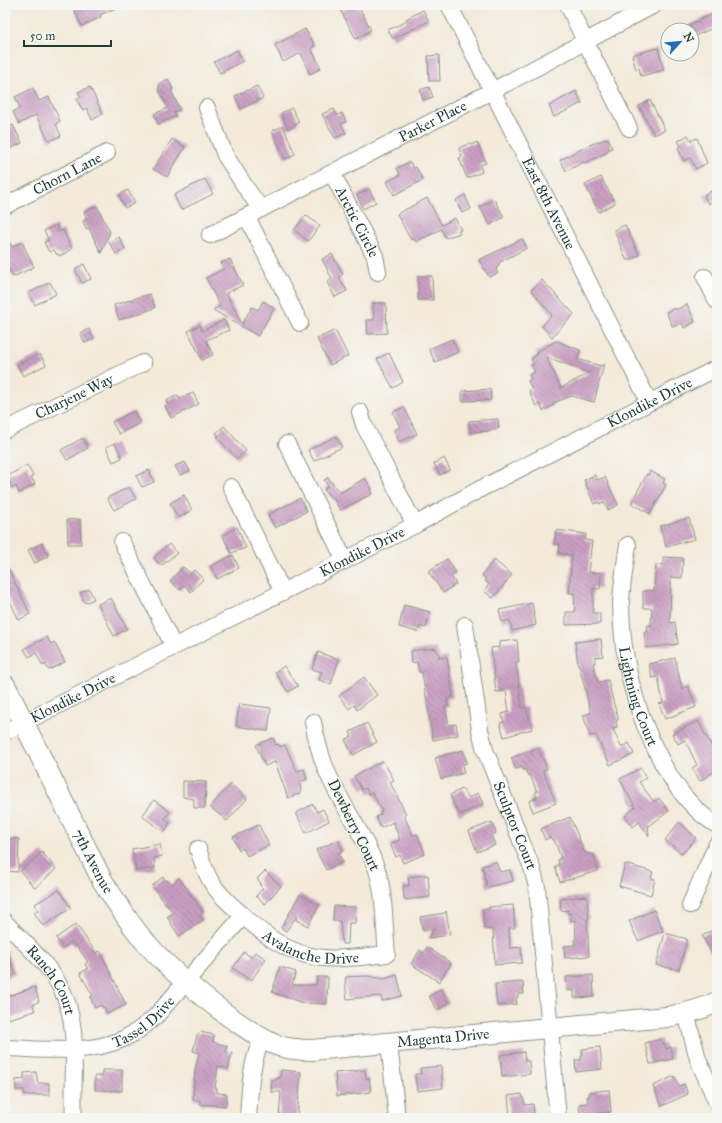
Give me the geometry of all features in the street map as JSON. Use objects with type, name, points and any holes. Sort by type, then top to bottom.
[{"type":"main road","name":"7th Avenue","points":[[5,685],[102,880],[120,910],[141,938],[162,961],[186,983]]},
{"type":"main road","name":"Magenta Drive","points":[[186,983],[208,1001],[262,1038],[278,1045],[294,1049],[312,1050],[667,1017],[686,1013],[717,1002]]},
{"type":"street","name":"East 8th Avenue","points":[[449,5],[649,402]]},
{"type":"street","points":[[568,5],[629,128]]},
{"type":"street","name":"Parker Place","points":[[210,235],[492,91],[654,5]]},
{"type":"street","points":[[207,108],[225,155],[246,188],[254,213],[300,323]]},
{"type":"street","name":"Chorn Lane","points":[[5,206],[107,153]]},
{"type":"street","name":"Arctic Circle","points":[[332,173],[375,256],[378,272]]},
{"type":"street","points":[[705,277],[717,301]]},
{"type":"street","name":"Charjene Way","points":[[5,430],[143,363]]},
{"type":"street","name":"Klondike Drive","points":[[5,732],[345,561],[482,488],[717,368]]},
{"type":"street","points":[[360,412],[364,425],[415,525]]},
{"type":"street","points":[[286,444],[345,561]]},
{"type":"street","points":[[231,487],[283,592]]},
{"type":"street","points":[[122,542],[174,647]]},
{"type":"street","name":"Lightning Court","points":[[628,545],[621,602],[622,634],[626,663],[637,704],[653,746],[668,774],[689,802],[717,825]]},
{"type":"street","name":"Sculptor Court","points":[[465,625],[480,730],[485,750],[532,868],[537,888],[540,906],[549,1028],[558,1118]]},
{"type":"street","name":"Dewberry Court","points":[[313,722],[326,770],[377,869],[381,886],[387,954]]},
{"type":"street","points":[[690,904],[717,844]]},
{"type":"street","name":"Avalanche Drive","points":[[198,849],[204,870],[212,884],[222,896],[271,939],[287,948],[322,958],[387,954]]},
{"type":"street","name":"Tassel Drive","points":[[5,1048],[89,1049],[108,1045],[125,1038],[142,1028],[156,1016],[243,916]]},
{"type":"street","name":"Ranch Court","points":[[5,922],[45,965],[62,990],[69,1008],[72,1025],[74,1118]]},
{"type":"street","points":[[686,1013],[698,1059],[717,1103]]},
{"type":"street","points":[[248,1118],[252,1070],[255,1054],[262,1038]]},
{"type":"street","points":[[389,1043],[397,1118]]},
{"type":"building","points":[[84,5],[122,5],[100,15],[101,17],[82,26],[74,10]]},
{"type":"building","points":[[354,5],[358,5],[371,30],[356,39],[341,11]]},
{"type":"building","points":[[423,10],[429,21],[393,39],[388,30],[407,21],[406,19]]},
{"type":"building","points":[[717,12],[717,26],[700,34],[700,22],[695,22]]},
{"type":"building","points":[[305,29],[315,46],[311,48],[321,68],[310,74],[301,53],[283,62],[275,45]]},
{"type":"building","points":[[658,48],[660,62],[662,62],[664,70],[641,76],[639,68],[636,69],[632,55]]},
{"type":"building","points":[[237,50],[243,61],[220,73],[214,62]]},
{"type":"building","points":[[439,55],[440,81],[429,81],[428,56]]},
{"type":"building","points":[[168,79],[180,110],[174,112],[176,116],[158,124],[154,114],[168,108],[158,88],[160,87],[158,84]]},
{"type":"building","points":[[257,86],[263,98],[241,109],[235,96]]},
{"type":"building","points":[[90,87],[103,114],[92,120],[87,108],[82,110],[77,99],[81,97],[78,92]]},
{"type":"building","points":[[429,87],[433,97],[423,100],[420,90]]},
{"type":"building","points":[[33,88],[39,101],[49,97],[60,121],[56,124],[61,136],[49,141],[36,115],[19,124],[13,112],[20,108],[15,97]]},
{"type":"building","points":[[576,91],[582,103],[554,117],[549,106]]},
{"type":"building","points":[[650,100],[665,130],[654,135],[639,106]]},
{"type":"building","points":[[292,108],[299,122],[288,129],[281,113]]},
{"type":"building","points":[[334,109],[337,115],[342,113],[346,122],[341,124],[346,133],[335,138],[322,114]]},
{"type":"building","points":[[13,125],[22,143],[5,151],[5,129]]},
{"type":"building","points":[[283,126],[295,154],[285,159],[272,131]]},
{"type":"building","points":[[688,135],[691,141],[697,138],[707,163],[696,169],[690,158],[684,161],[678,148],[681,146],[678,141]]},
{"type":"building","points":[[608,138],[612,148],[607,150],[608,152],[566,171],[560,160],[589,145]]},
{"type":"building","points":[[172,139],[185,147],[167,177],[153,169]]},
{"type":"building","points":[[477,142],[486,163],[480,165],[482,172],[467,178],[459,158],[462,157],[459,148],[470,143],[471,145]]},
{"type":"building","points":[[410,162],[413,168],[416,167],[423,180],[394,195],[387,182],[400,175],[397,168]]},
{"type":"building","points":[[601,177],[615,203],[599,212],[585,185]]},
{"type":"building","points":[[205,179],[213,194],[181,210],[174,195]]},
{"type":"building","points":[[717,188],[717,199],[708,204],[704,195]]},
{"type":"building","points":[[369,189],[376,202],[363,209],[357,195]]},
{"type":"building","points":[[128,190],[135,203],[125,208],[119,195]]},
{"type":"building","points":[[465,195],[471,209],[462,213],[456,200]]},
{"type":"building","points":[[427,198],[442,225],[455,218],[461,230],[458,230],[460,233],[446,238],[441,229],[416,242],[414,239],[411,240],[397,214]]},
{"type":"building","points":[[494,199],[504,217],[490,225],[480,207]]},
{"type":"building","points":[[97,206],[110,232],[101,253],[89,228],[86,229],[83,221],[87,219],[84,212]]},
{"type":"building","points":[[306,215],[320,226],[308,241],[294,230]]},
{"type":"building","points":[[56,225],[59,232],[63,230],[72,249],[60,256],[59,254],[57,255],[54,250],[49,252],[44,242],[49,240],[44,231]]},
{"type":"building","points":[[625,225],[639,255],[627,261],[614,230]]},
{"type":"building","points":[[5,234],[12,247],[22,242],[34,267],[13,277],[5,262]]},
{"type":"building","points":[[119,237],[125,249],[116,254],[109,242]]},
{"type":"building","points":[[522,239],[527,248],[500,262],[496,270],[498,273],[489,277],[479,260]]},
{"type":"building","points":[[332,254],[343,274],[339,278],[347,291],[335,297],[327,282],[332,279],[322,259]]},
{"type":"building","points":[[230,259],[243,285],[226,293],[242,324],[252,307],[258,310],[263,301],[274,308],[258,336],[213,310],[220,306],[206,278],[224,269],[221,263]]},
{"type":"building","points":[[84,264],[91,279],[82,283],[76,272],[76,268]]},
{"type":"building","points":[[418,276],[432,276],[433,300],[418,300]]},
{"type":"building","points":[[542,280],[574,314],[552,337],[542,326],[552,315],[531,290]]},
{"type":"building","points":[[50,282],[56,294],[35,305],[29,293]]},
{"type":"building","points":[[150,294],[155,308],[119,320],[114,305]]},
{"type":"building","points":[[373,303],[386,303],[387,333],[368,334],[367,320],[374,320]]},
{"type":"building","points":[[687,304],[695,322],[684,328],[682,323],[673,327],[666,312],[675,308],[676,310]]},
{"type":"building","points":[[224,320],[229,330],[206,340],[213,355],[202,360],[188,331],[200,325],[202,331]]},
{"type":"building","points":[[89,329],[94,339],[85,343],[80,333]]},
{"type":"building","points":[[335,330],[348,356],[330,365],[317,339]]},
{"type":"building","points":[[452,339],[458,352],[435,362],[429,349]]},
{"type":"building","points":[[556,341],[580,350],[577,359],[601,366],[604,364],[594,402],[572,396],[553,403],[554,405],[543,411],[540,404],[536,406],[529,391],[532,389],[528,381],[531,379],[529,375],[535,372],[531,365],[534,364],[531,359],[538,354],[535,353]],"holes":[[[546,357],[589,373],[561,388]]]},
{"type":"building","points":[[389,353],[403,382],[393,388],[377,359]]},
{"type":"building","points":[[40,354],[46,365],[23,376],[17,365]]},
{"type":"building","points":[[490,389],[491,400],[462,401],[462,391]]},
{"type":"building","points":[[193,393],[199,404],[171,418],[165,406],[168,405],[166,401],[178,395],[179,399]]},
{"type":"building","points":[[404,407],[417,434],[399,442],[394,430],[400,427],[393,412]]},
{"type":"building","points":[[134,411],[140,423],[119,434],[112,422]]},
{"type":"building","points":[[498,419],[499,428],[489,431],[470,432],[469,421]]},
{"type":"building","points":[[224,426],[246,451],[237,459],[217,437],[219,436],[216,433]]},
{"type":"building","points":[[336,436],[342,447],[314,461],[308,450]]},
{"type":"building","points":[[83,438],[88,448],[67,460],[61,450]]},
{"type":"building","points":[[115,443],[122,458],[113,462],[106,447]]},
{"type":"building","points":[[444,458],[450,470],[440,475],[434,464]]},
{"type":"building","points":[[185,462],[190,471],[180,475],[175,466]]},
{"type":"building","points":[[27,465],[33,476],[31,477],[35,484],[19,493],[16,486],[12,488],[6,477]]},
{"type":"building","points":[[149,470],[154,482],[142,487],[136,476]]},
{"type":"building","points":[[650,471],[665,479],[663,483],[666,485],[650,514],[631,503]]},
{"type":"building","points":[[595,475],[597,480],[605,477],[618,505],[608,510],[604,502],[594,504],[584,480]]},
{"type":"building","points":[[328,478],[340,493],[365,478],[372,489],[370,490],[372,494],[340,510],[333,498],[331,498],[324,489],[328,486],[324,480]]},
{"type":"building","points":[[129,487],[136,499],[114,510],[107,498]]},
{"type":"building","points":[[184,495],[192,510],[178,518],[170,503]]},
{"type":"building","points":[[300,498],[307,511],[275,528],[268,515]]},
{"type":"building","points":[[689,518],[695,539],[666,547],[660,526]]},
{"type":"building","points":[[80,519],[81,544],[68,544],[67,520]]},
{"type":"building","points":[[237,527],[246,548],[231,553],[223,536]]},
{"type":"building","points":[[556,530],[586,534],[585,540],[592,541],[588,572],[601,573],[600,589],[593,588],[593,613],[600,613],[600,624],[566,625],[566,612],[575,612],[574,593],[569,593],[572,555],[559,553],[560,544],[554,544]]},
{"type":"building","points":[[42,543],[48,556],[35,563],[28,550]]},
{"type":"building","points":[[169,544],[177,553],[161,566],[154,558]]},
{"type":"building","points":[[233,555],[239,568],[217,579],[211,566]]},
{"type":"building","points":[[663,557],[683,558],[682,578],[671,577],[670,623],[675,622],[678,644],[646,648],[644,632],[648,632],[647,626],[651,625],[652,608],[643,608],[643,591],[654,591],[656,565],[663,565]]},
{"type":"building","points":[[447,559],[456,573],[451,576],[456,584],[443,593],[428,571]]},
{"type":"building","points":[[494,560],[512,575],[493,598],[484,591],[489,584],[485,581],[486,579],[482,575]]},
{"type":"building","points":[[5,562],[30,614],[19,620],[5,591]]},
{"type":"building","points":[[183,567],[191,574],[194,570],[203,579],[191,592],[184,585],[180,590],[170,581]]},
{"type":"building","points":[[89,589],[94,599],[85,603],[80,593]]},
{"type":"building","points":[[111,598],[127,629],[114,636],[98,604]]},
{"type":"building","points":[[532,603],[536,625],[512,631],[510,620],[502,622],[499,610]]},
{"type":"building","points":[[404,605],[430,612],[426,628],[420,626],[418,632],[399,627]]},
{"type":"building","points":[[47,637],[51,644],[54,642],[65,662],[49,670],[45,664],[43,666],[36,653],[29,657],[24,649]]},
{"type":"building","points":[[601,639],[603,656],[595,657],[595,663],[593,663],[598,682],[608,680],[618,716],[618,720],[616,721],[617,728],[613,729],[621,747],[629,743],[634,754],[610,765],[596,735],[590,736],[583,715],[591,713],[578,665],[575,642]]},
{"type":"building","points":[[517,640],[519,662],[516,662],[522,708],[526,707],[532,729],[504,737],[500,723],[504,722],[502,714],[509,712],[506,691],[496,692],[491,648],[499,647],[499,642]]},
{"type":"building","points":[[436,648],[437,653],[439,653],[439,658],[447,657],[453,697],[447,699],[448,706],[445,707],[449,725],[456,724],[458,735],[433,740],[422,672],[419,672],[417,662],[412,663],[411,651]]},
{"type":"building","points":[[318,652],[339,660],[331,684],[319,680],[322,672],[312,669]]},
{"type":"building","points":[[675,658],[682,689],[688,686],[696,707],[665,719],[659,704],[663,703],[658,677],[652,678],[649,664]]},
{"type":"building","points":[[284,666],[298,686],[288,692],[275,672]]},
{"type":"building","points":[[364,677],[377,695],[357,710],[354,705],[349,709],[339,696]]},
{"type":"building","points":[[239,704],[271,708],[268,731],[236,726]]},
{"type":"building","points":[[698,721],[712,747],[713,746],[717,751],[717,770],[700,781],[692,768],[697,765],[685,740],[678,744],[672,734]]},
{"type":"building","points":[[367,723],[377,742],[353,755],[345,740],[352,736],[350,732]]},
{"type":"building","points":[[273,738],[276,745],[278,744],[280,747],[285,745],[297,771],[304,769],[307,779],[300,782],[301,793],[288,798],[275,762],[265,766],[256,745]]},
{"type":"building","points":[[538,748],[547,769],[543,770],[556,803],[533,812],[529,801],[537,798],[535,793],[537,792],[530,775],[528,776],[525,769],[523,770],[522,767],[516,769],[511,758]]},
{"type":"building","points":[[463,750],[467,763],[462,765],[464,773],[441,779],[435,758]]},
{"type":"building","points":[[383,761],[394,780],[390,782],[406,814],[404,816],[413,835],[417,834],[425,854],[403,863],[400,855],[396,857],[390,844],[400,840],[393,822],[381,828],[376,817],[381,814],[380,812],[382,811],[372,792],[369,794],[366,788],[362,790],[354,776]]},
{"type":"building","points":[[641,768],[646,778],[639,782],[654,802],[659,798],[669,811],[649,826],[648,825],[649,836],[639,822],[633,827],[625,816],[635,807],[620,779]]},
{"type":"building","points":[[183,781],[206,782],[205,808],[194,808],[194,799],[183,797]]},
{"type":"building","points":[[231,784],[247,799],[227,821],[210,807]]},
{"type":"building","points":[[462,789],[469,798],[478,793],[483,804],[459,815],[450,795]]},
{"type":"building","points":[[154,800],[170,812],[165,818],[170,823],[164,832],[142,816]]},
{"type":"building","points":[[313,804],[317,812],[323,809],[329,821],[306,833],[296,813]]},
{"type":"building","points":[[570,817],[585,853],[594,855],[598,871],[560,882],[555,867],[559,865],[558,859],[561,858],[554,839],[552,840],[550,837],[545,840],[541,829]]},
{"type":"building","points":[[492,822],[496,833],[491,835],[495,845],[477,852],[469,831]]},
{"type":"building","points":[[679,822],[696,838],[682,854],[665,840]]},
{"type":"building","points":[[259,825],[269,845],[247,856],[243,848],[239,850],[233,837]]},
{"type":"building","points":[[5,839],[19,839],[18,872],[5,871]]},
{"type":"building","points":[[338,840],[343,851],[338,853],[343,862],[326,870],[316,850]]},
{"type":"building","points":[[160,844],[162,856],[154,858],[155,868],[136,871],[132,849]]},
{"type":"building","points":[[42,852],[56,869],[35,888],[20,871]]},
{"type":"building","points":[[496,862],[500,872],[510,870],[513,881],[487,887],[482,866]]},
{"type":"building","points":[[625,864],[653,872],[651,878],[655,879],[651,895],[619,886]]},
{"type":"building","points":[[265,871],[281,886],[265,904],[256,896],[263,888],[257,879]]},
{"type":"building","points":[[428,875],[430,897],[404,900],[403,886],[409,886],[408,877]]},
{"type":"building","points":[[163,877],[171,885],[179,878],[203,912],[200,915],[203,920],[179,936],[167,917],[173,913],[152,886]]},
{"type":"building","points":[[59,890],[71,908],[43,926],[34,912],[38,910],[35,904]]},
{"type":"building","points":[[300,894],[319,905],[308,926],[296,920],[298,915],[286,931],[281,928]]},
{"type":"building","points":[[587,896],[589,919],[587,919],[589,956],[565,958],[564,946],[575,945],[575,920],[571,921],[571,913],[568,914],[568,910],[561,911],[560,899]]},
{"type":"building","points":[[513,905],[515,928],[509,928],[510,948],[521,947],[522,963],[495,965],[493,930],[484,929],[483,909]]},
{"type":"building","points":[[334,906],[356,907],[355,923],[349,923],[348,944],[342,944],[340,921],[333,921]]},
{"type":"building","points":[[654,910],[663,931],[638,941],[629,921]]},
{"type":"building","points":[[446,911],[450,935],[428,938],[434,929],[423,931],[420,917],[445,913]]},
{"type":"building","points":[[76,924],[96,953],[100,951],[126,1005],[107,1014],[104,1007],[103,1008],[101,1005],[95,1008],[90,997],[93,996],[80,973],[88,969],[85,964],[88,962],[76,945],[74,946],[71,942],[63,948],[56,938]]},
{"type":"building","points":[[717,928],[717,963],[702,936]]},
{"type":"building","points":[[665,933],[687,939],[679,970],[656,965]]},
{"type":"building","points":[[427,947],[451,963],[439,982],[411,964],[420,950],[424,953]]},
{"type":"building","points":[[5,948],[16,974],[5,979]]},
{"type":"building","points":[[244,952],[251,957],[255,952],[266,959],[251,981],[233,968]]},
{"type":"building","points":[[280,967],[296,972],[292,985],[316,985],[317,977],[328,977],[327,1004],[303,1003],[272,992]]},
{"type":"building","points":[[397,975],[402,996],[382,1001],[381,996],[347,999],[346,977],[368,976],[384,979]]},
{"type":"building","points":[[593,975],[594,997],[574,998],[574,990],[567,991],[566,977]]},
{"type":"building","points":[[523,982],[524,994],[518,994],[518,997],[516,997],[517,1004],[497,1006],[495,984]]},
{"type":"building","points":[[35,987],[39,1001],[33,1005],[35,1011],[8,1019],[5,1010],[5,997]]},
{"type":"building","points":[[441,989],[449,1003],[437,1010],[429,996]]},
{"type":"building","points":[[201,1032],[214,1035],[213,1042],[227,1046],[226,1052],[232,1053],[228,1069],[218,1066],[215,1088],[217,1088],[217,1093],[227,1094],[226,1106],[200,1104],[200,1100],[193,1100],[195,1070],[199,1053],[193,1051],[197,1035]]},
{"type":"building","points":[[661,1039],[662,1044],[664,1043],[666,1049],[671,1047],[673,1059],[650,1064],[645,1043]]},
{"type":"building","points":[[600,1047],[602,1069],[576,1072],[575,1060],[581,1060],[581,1056],[583,1056],[582,1049]]},
{"type":"building","points":[[524,1052],[525,1061],[529,1061],[530,1074],[502,1077],[500,1055]]},
{"type":"building","points":[[441,1066],[443,1088],[417,1091],[415,1074],[421,1074],[420,1068]]},
{"type":"building","points":[[102,1070],[122,1070],[122,1091],[95,1090],[95,1076],[102,1076]]},
{"type":"building","points":[[281,1070],[301,1072],[297,1118],[279,1118],[281,1092],[271,1092],[272,1080],[277,1080],[277,1078],[280,1078]]},
{"type":"building","points":[[365,1070],[366,1079],[369,1078],[371,1092],[337,1096],[335,1073]]},
{"type":"building","points":[[36,1072],[38,1083],[49,1083],[49,1095],[25,1095],[24,1090],[16,1090],[16,1080],[24,1079],[24,1073]]},
{"type":"building","points":[[674,1076],[679,1086],[684,1084],[688,1094],[662,1106],[653,1086]]},
{"type":"building","points":[[609,1090],[611,1112],[580,1115],[579,1104],[588,1103],[587,1097],[589,1097],[589,1092]]},
{"type":"building","points":[[522,1094],[525,1105],[533,1104],[534,1115],[510,1118],[508,1096]]}]
